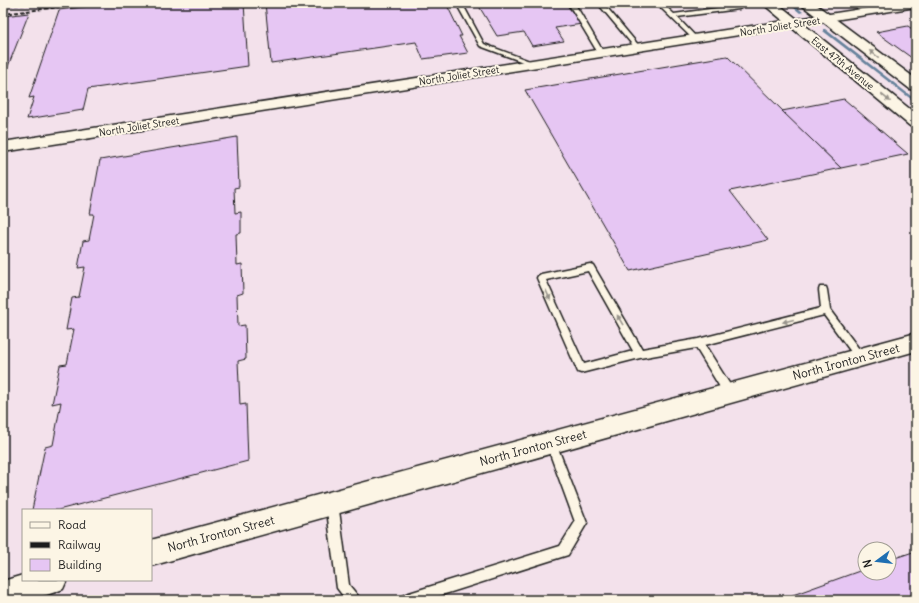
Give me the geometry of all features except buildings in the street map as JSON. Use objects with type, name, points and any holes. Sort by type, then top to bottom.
[{"type":"main road","name":"East 47th Avenue","points":[[769,3],[916,122]]},
{"type":"main road","points":[[806,3],[916,86]]},
{"type":"street","name":"North Joliet Street","points":[[3,147],[916,4]]},
{"type":"street","name":"North Ironton Street","points":[[152,553],[916,342]]},
{"type":"street","points":[[3,594],[50,581]]},
{"type":"lane","points":[[459,3],[482,44],[533,64]]},
{"type":"lane","points":[[571,3],[584,21],[585,29],[601,53]]},
{"type":"lane","points":[[659,3],[695,39]]},
{"type":"lane","points":[[602,5],[638,48]]},
{"type":"lane","points":[[673,16],[739,6]]},
{"type":"lane","points":[[640,354],[590,267],[541,278],[581,369],[640,354],[698,343],[826,311]]},
{"type":"lane","points":[[823,290],[826,311],[860,357]]},
{"type":"lane","points":[[698,343],[730,394]]},
{"type":"lane","points":[[406,600],[564,552],[581,523],[551,443]]},
{"type":"lane","points":[[332,503],[343,588],[354,600]]},
{"type":"shaded area","points":[[3,3],[916,3],[916,600],[3,600]]},
{"type":"waterway","points":[[790,3],[801,12]]},
{"type":"waterway","points":[[824,30],[916,102]]},
{"type":"railway","points":[[3,14],[90,3]]},
{"type":"railway","points":[[3,5],[38,4]]}]
